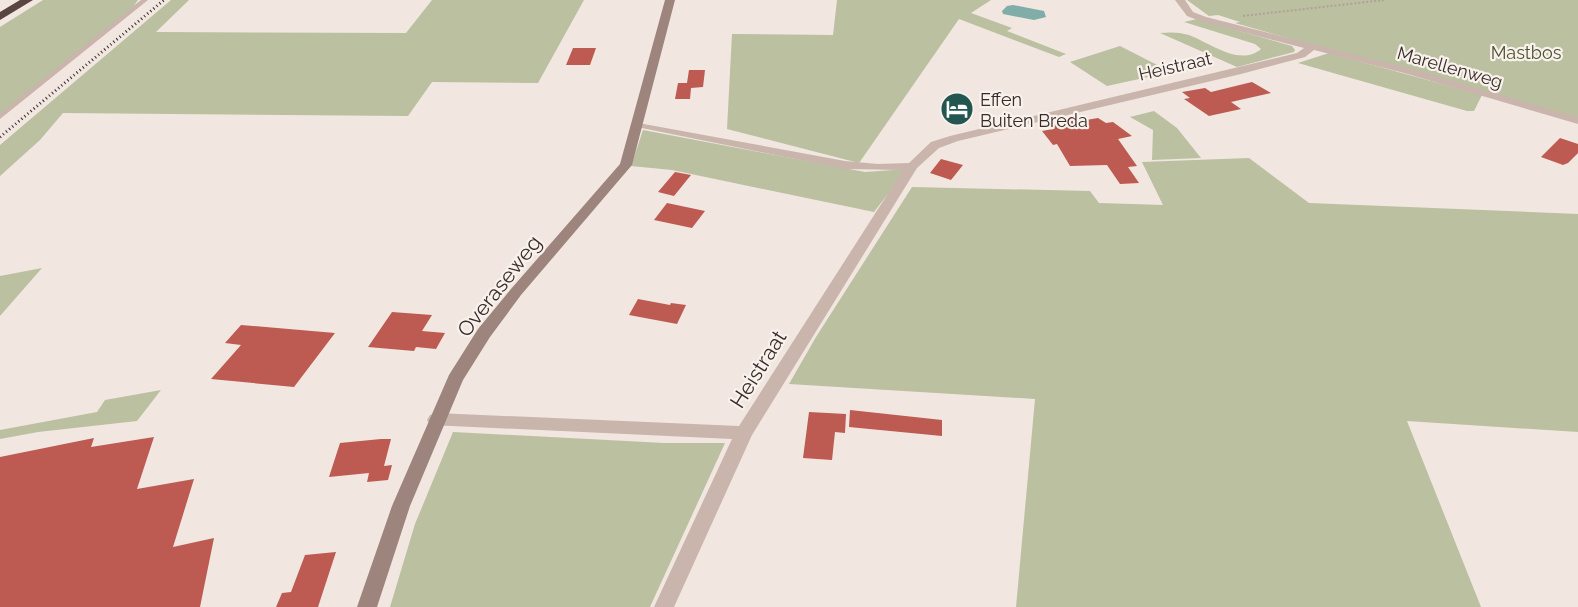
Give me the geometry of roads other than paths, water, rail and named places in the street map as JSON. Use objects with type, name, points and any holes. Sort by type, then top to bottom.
[{"type":"highway","points":[[0,17],[28,0]]},
{"type":"street","name":"Overaseweg","points":[[367,607],[401,506],[455,379],[484,333],[516,292],[626,165],[670,0]]},
{"type":"street","name":"Heistraat","points":[[1180,0],[1190,14],[1197,18],[1312,47]]},
{"type":"street","name":"Heistraat","points":[[664,607],[744,433],[912,166],[934,145],[954,138],[1237,72],[1301,55],[1312,47]]},
{"type":"street","name":"Marellenweg","points":[[1312,47],[1408,71],[1578,121]]},
{"type":"street","points":[[637,124],[823,160],[847,167],[884,169],[912,166]]},
{"type":"street","points":[[436,420],[744,433]]},
{"type":"lane","points":[[0,117],[145,0]]},
{"type":"water","points":[[1007,6],[1044,11],[1046,17],[1034,20],[1003,14],[1002,11]]},
{"type":"railway","points":[[0,137],[164,0]]},
{"type":"place","name":"Effen Buiten Breda","points":[[957,109]]},
{"type":"park label","name":"Mastbos","points":[[1526,52]]}]
